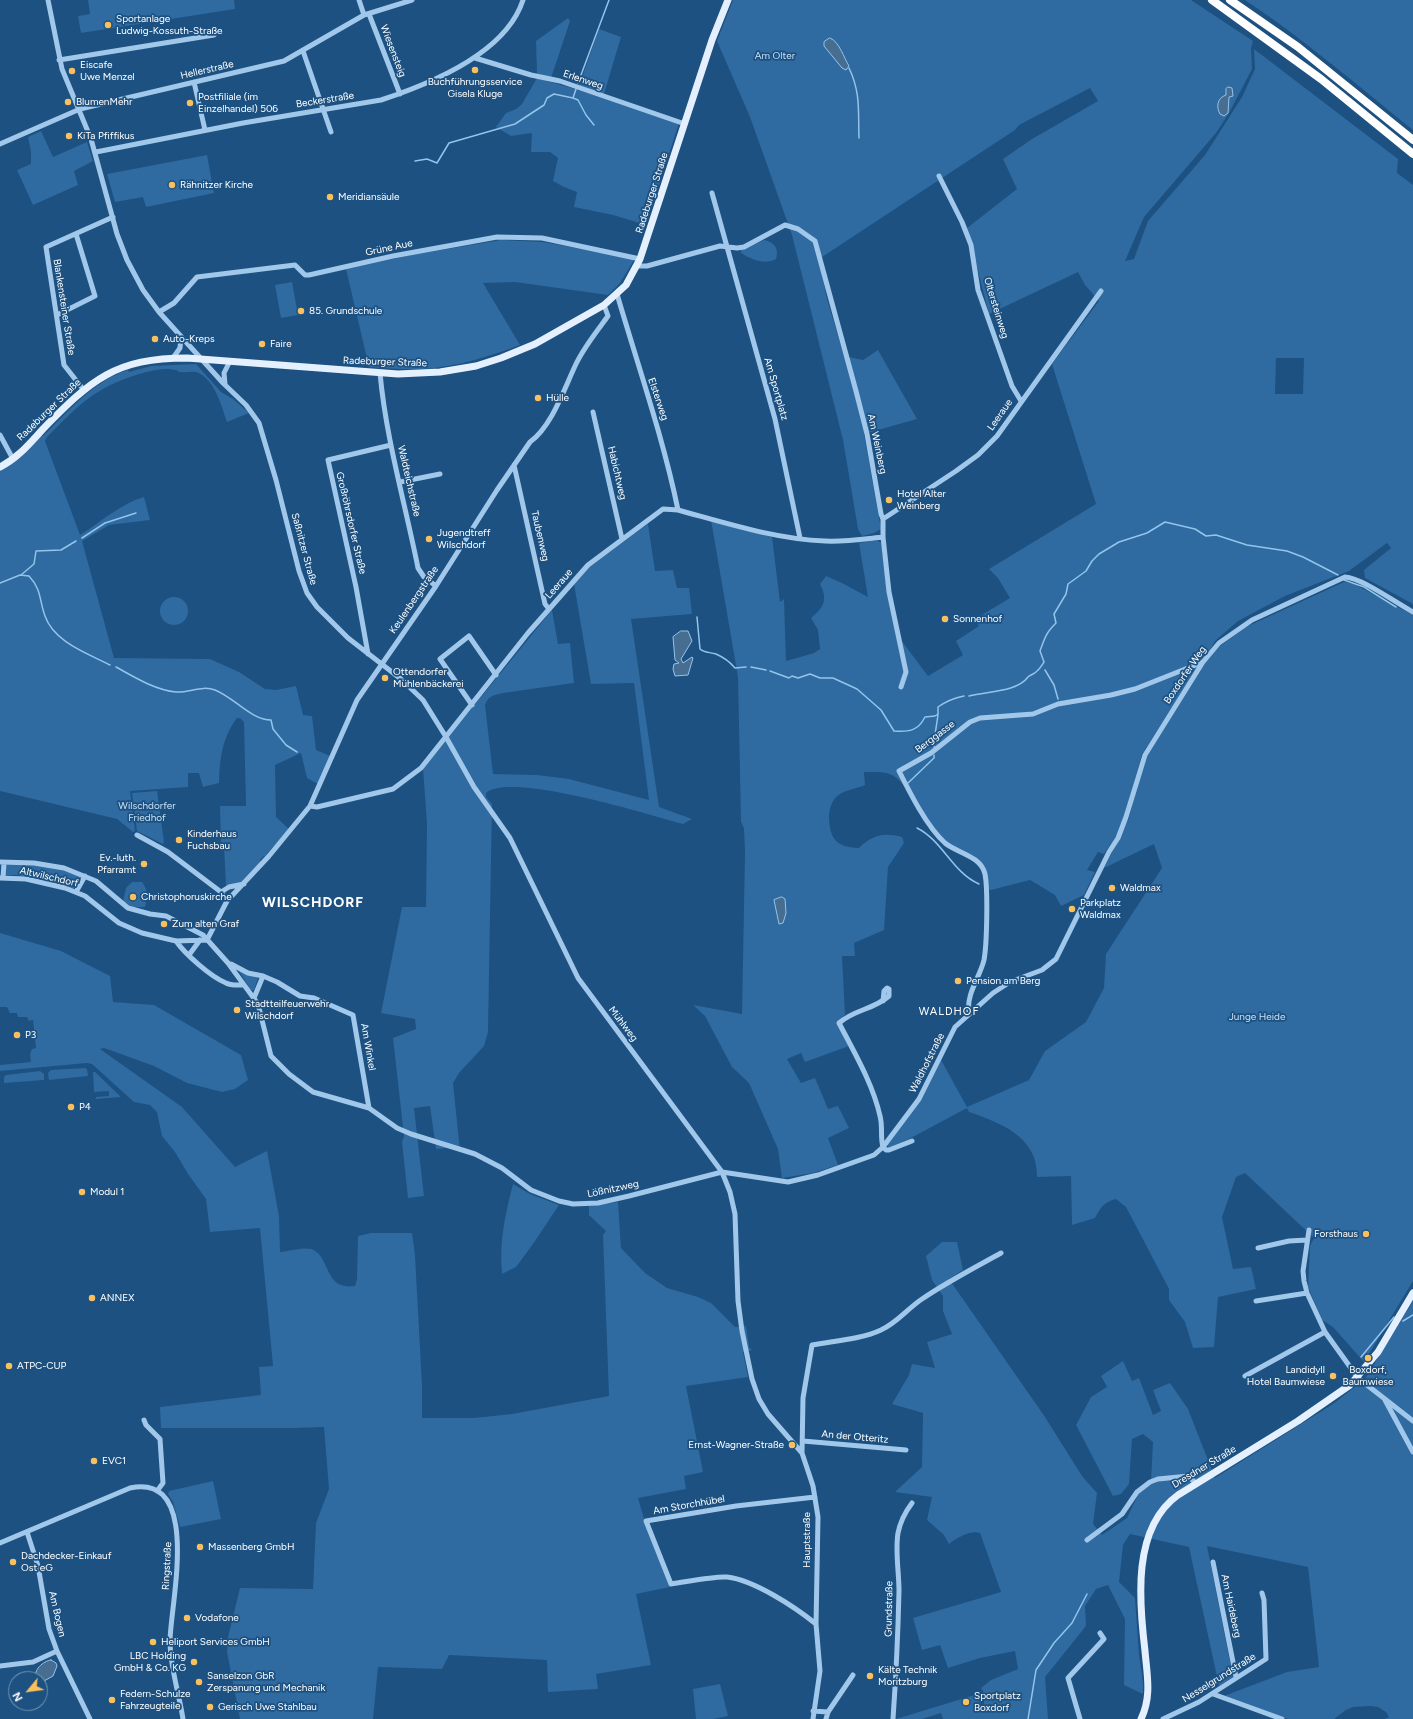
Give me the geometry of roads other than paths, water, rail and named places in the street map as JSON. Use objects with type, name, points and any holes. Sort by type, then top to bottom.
[{"type":"highway","points":[[1212,0],[1321,78],[1413,154]]},
{"type":"highway","points":[[1230,0],[1304,52],[1413,140]]},
{"type":"main road","name":"Radeburger Straße","points":[[0,467],[13,459],[83,390],[102,376],[127,366],[149,360],[200,358],[380,373],[423,374],[476,366],[529,347],[604,305],[626,284],[639,262],[712,40],[728,0]]},
{"type":"main road","name":"Dresdner Straße","points":[[1141,1719],[1145,1711],[1149,1688],[1140,1593],[1147,1544],[1154,1521],[1168,1502],[1326,1403],[1358,1378],[1378,1352],[1413,1293]]},
{"type":"street","name":"Saßnitzer Straße","points":[[48,0],[59,60],[80,109],[96,152],[113,217],[131,269],[143,290],[159,312],[225,385],[251,411],[262,431],[299,571],[307,592],[318,607],[348,638],[414,691],[431,713],[446,737]]},
{"type":"street","name":"Wiesensteig","points":[[359,0],[367,15],[400,94]]},
{"type":"street","name":"Hellerstraße","points":[[0,144],[80,109],[284,61],[367,15],[412,0]]},
{"type":"street","name":"Beckerstraße","points":[[96,152],[205,130],[381,100],[400,94],[475,58],[499,38],[520,10],[523,0]]},
{"type":"street","points":[[59,60],[214,35]]},
{"type":"street","points":[[303,51],[322,110],[331,132]]},
{"type":"street","name":"Erlenweg","points":[[475,58],[531,76],[560,81],[685,124]]},
{"type":"street","points":[[194,82],[205,130]]},
{"type":"street","name":"Oltersteinweg","points":[[939,176],[962,222],[971,245],[978,290],[1012,386],[1021,401]]},
{"type":"street","name":"Am Sportplatz","points":[[712,192],[775,419],[800,538]]},
{"type":"street","name":"Blankensteiner Straße","points":[[83,390],[64,365],[46,247],[113,217]]},
{"type":"street","name":"Am Weinberg","points":[[726,246],[737,248],[744,247],[785,225],[798,229],[816,241],[860,406],[881,514],[884,519],[883,537],[889,592],[906,672],[901,687]]},
{"type":"street","points":[[57,315],[95,296],[76,234]]},
{"type":"street","name":"Grüne Aue","points":[[159,312],[174,303],[197,277],[295,265],[305,275],[309,275],[393,256],[497,237],[542,238],[639,262]]},
{"type":"street","points":[[639,262],[647,266],[720,246],[726,246]]},
{"type":"street","name":"Leeraue","points":[[884,519],[978,455],[997,436],[1101,291]]},
{"type":"street","name":"Elsterweg","points":[[617,294],[638,369],[664,446],[678,510]]},
{"type":"street","name":"Keulenbergstraße","points":[[207,940],[227,901],[244,884],[310,806],[357,700],[436,586],[514,465],[530,442],[536,438],[559,401],[576,363],[608,316],[604,305]]},
{"type":"street","points":[[173,358],[180,348],[181,337]]},
{"type":"street","points":[[225,385],[224,373],[231,360]]},
{"type":"street","name":"Waldteichstraße","points":[[380,373],[382,398],[391,445],[418,568],[424,576],[436,586]]},
{"type":"street","name":"Habichtweg","points":[[593,412],[622,539]]},
{"type":"street","points":[[0,435],[13,459]]},
{"type":"street","name":"Großröhrsdorfer Straße","points":[[368,654],[356,587],[328,460],[391,445]]},
{"type":"street","name":"Taubenweg","points":[[514,465],[546,604],[549,608]]},
{"type":"street","points":[[400,482],[440,474]]},
{"type":"street","name":"Leeraue","points":[[310,806],[317,807],[393,789],[422,768],[528,633],[588,564],[663,509],[678,510],[772,534],[800,538],[843,541],[883,537]]},
{"type":"street","name":"Boxdorfer Weg","points":[[1109,852],[1118,838],[1126,817],[1145,755],[1203,662],[1219,643],[1252,620],[1345,577],[1352,578],[1363,583],[1413,612]]},
{"type":"street","points":[[472,705],[440,659],[469,636],[496,675]]},
{"type":"street","name":"Berggasse","points":[[969,1012],[970,999],[984,960],[986,928],[985,874],[980,865],[974,860],[946,844],[941,839],[924,818],[899,771],[931,753],[953,734],[970,722],[980,718],[1033,714],[1058,704],[1123,692],[1203,662]]},
{"type":"street","name":"Mühlweg","points":[[446,737],[474,787],[510,838],[578,978],[722,1172],[730,1192],[735,1214],[738,1302],[742,1331]]},
{"type":"street","points":[[137,835],[158,845],[221,892],[227,901]]},
{"type":"street","name":"Waldhofstraße","points":[[883,1147],[919,1099],[955,1027],[969,1012],[993,992],[1010,982],[1042,970],[1056,959],[1109,852]]},
{"type":"street","points":[[1,878],[2,863],[44,864],[64,868],[85,876],[108,889],[128,908],[166,916],[203,935],[228,963],[254,998]]},
{"type":"street","points":[[76,892],[85,876]]},
{"type":"street","name":"Altwilschdorf","points":[[1,878],[26,879],[76,892],[94,902],[122,925],[145,934],[176,941],[207,940]]},
{"type":"street","points":[[221,892],[229,887],[244,884]]},
{"type":"street","points":[[189,955],[200,940]]},
{"type":"street","points":[[176,941],[207,971],[226,983],[244,985]]},
{"type":"street","name":"Am Winkel","points":[[228,963],[248,973],[263,976],[277,982],[300,996],[314,998],[353,1015],[369,1108]]},
{"type":"street","points":[[254,998],[263,976]]},
{"type":"street","name":"Lößnitzweg","points":[[254,998],[262,1015],[271,1056],[289,1074],[313,1092],[369,1108],[397,1128],[411,1134],[476,1154],[502,1168],[531,1190],[573,1204],[598,1203],[722,1172],[788,1182],[818,1175],[858,1162],[874,1155],[883,1147],[886,1150],[889,1150],[912,1141]]},
{"type":"street","points":[[883,1001],[877,1005],[848,1015],[839,1023],[857,1058],[881,1117],[881,1139],[883,1147]]},
{"type":"street","points":[[1309,1230],[1303,1271],[1307,1292],[1325,1332],[1358,1378],[1413,1420]]},
{"type":"street","points":[[1258,1248],[1289,1241],[1307,1240]]},
{"type":"street","points":[[802,1453],[802,1398],[812,1345],[863,1335],[884,1329],[899,1320],[920,1301],[954,1279],[1001,1253]]},
{"type":"street","points":[[1256,1301],[1307,1292]]},
{"type":"street","name":"Hauptstraße","points":[[742,1331],[752,1379],[759,1399],[768,1414],[802,1453],[811,1475],[818,1517],[816,1624],[820,1678],[813,1711],[813,1719]]},
{"type":"street","points":[[1245,1376],[1325,1332]]},
{"type":"street","points":[[1385,1400],[1413,1452]]},
{"type":"street","points":[[0,1543],[130,1488],[147,1487],[157,1491],[163,1483],[160,1439],[146,1425],[144,1420]]},
{"type":"street","name":"An der Otteritz","points":[[803,1441],[906,1450]]},
{"type":"street","points":[[1087,1540],[1122,1514],[1137,1492],[1150,1482],[1158,1479],[1189,1476],[1196,1484]]},
{"type":"street","name":"Ringstraße","points":[[157,1491],[167,1501],[172,1510],[177,1534],[177,1576],[170,1641],[183,1719]]},
{"type":"street","name":"Am Storchhübel","points":[[815,1497],[736,1506],[646,1521],[671,1584],[726,1577],[765,1591],[802,1613],[816,1624]]},
{"type":"street","name":"Grundstraße","points":[[893,1719],[898,1647],[897,1542],[898,1532],[908,1508],[912,1503]]},
{"type":"street","name":"Am Bogen","points":[[27,1532],[38,1566],[50,1629],[57,1651],[90,1719]]},
{"type":"street","name":"Am Haideberg","points":[[1213,1562],[1236,1677]]},
{"type":"street","name":"Nesselgrundstraße","points":[[1163,1719],[1184,1710],[1213,1694],[1236,1677],[1266,1659],[1264,1600],[1262,1593]]},
{"type":"street","points":[[1080,1719],[1068,1678],[1104,1639],[1100,1633]]},
{"type":"street","points":[[0,1666],[33,1662],[57,1651]]},
{"type":"street","points":[[826,1719],[828,1712],[853,1675]]},
{"type":"street","points":[[1213,1694],[1282,1719]]},
{"type":"street","points":[[813,1711],[828,1712]]},
{"type":"waterway","points":[[578,83],[609,0]]},
{"type":"waterway","points":[[849,68],[857,94],[859,111],[859,138]]},
{"type":"waterway","points":[[415,161],[427,159],[437,163],[449,143],[515,124],[544,105],[547,98],[554,94],[573,98],[576,89]]},
{"type":"waterway","points":[[573,98],[578,100],[586,115],[594,125]]},
{"type":"waterway","points":[[82,538],[105,523],[136,513]]},
{"type":"waterway","points":[[969,696],[1017,686],[1037,671],[1044,662],[1040,651],[1046,636],[1056,623],[1054,614],[1066,594],[1068,584],[1086,571],[1092,561],[1099,554],[1119,542],[1147,533],[1165,522],[1195,529],[1206,536],[1216,535],[1247,545],[1287,551],[1303,557],[1338,575]]},
{"type":"waterway","points":[[21,575],[34,564],[36,551],[61,550],[76,541]]},
{"type":"waterway","points":[[0,583],[20,575],[29,576],[36,586],[49,625],[56,633],[72,646],[110,665]]},
{"type":"waterway","points":[[1344,580],[1364,587],[1396,607]]},
{"type":"waterway","points":[[697,617],[700,649],[716,654],[729,662],[735,668],[746,667]]},
{"type":"waterway","points":[[116,667],[160,689],[168,691],[181,692],[205,688],[215,690],[250,713],[264,719],[271,720],[273,729],[286,745],[297,752]]},
{"type":"waterway","points":[[751,667],[766,670]]},
{"type":"waterway","points":[[1045,670],[1054,685],[1058,699]]},
{"type":"waterway","points":[[770,671],[789,678],[792,676],[798,678],[810,674],[820,678],[833,678],[857,689],[881,710],[894,731],[912,730],[916,728],[925,717],[935,716],[938,714],[938,707],[941,705],[953,699],[964,696]]},
{"type":"waterway","points":[[934,747],[938,714]]},
{"type":"waterway","points":[[908,783],[934,758],[934,755]]},
{"type":"waterway","points":[[917,828],[934,841],[962,872],[979,884]]},
{"type":"waterway","points":[[1403,1321],[1413,1315]]},
{"type":"waterway","points":[[1361,1357],[1394,1317]]},
{"type":"waterway","points":[[1028,1719],[1036,1670],[1054,1643],[1072,1623],[1087,1594]]},
{"type":"place","name":"Sportanlage Ludwig-Kossuth-Straße","points":[[108,25]]},
{"type":"place","name":"Buchführungsservice Gisela Kluge","points":[[475,70]]},
{"type":"place","name":"Eiscafe Uwe Menzel","points":[[72,71]]},
{"type":"place","name":"BlumenMehr","points":[[68,102]]},
{"type":"place","name":"Postfiliale (im Einzelhandel) 506","points":[[190,103]]},
{"type":"place","name":"KiTa Pfiffikus","points":[[69,136]]},
{"type":"place","name":"Rähnitzer Kirche","points":[[172,185]]},
{"type":"place","name":"Meridiansäule","points":[[330,197]]},
{"type":"place","name":"85. Grundschule","points":[[301,311]]},
{"type":"place","name":"Auto-Kreps","points":[[155,339]]},
{"type":"place","name":"Faire","points":[[262,344]]},
{"type":"place","name":"Hülle","points":[[538,398]]},
{"type":"place","name":"Hotel Alter Weinberg","points":[[889,500]]},
{"type":"place","name":"Jugendtreff Wilschdorf","points":[[429,539]]},
{"type":"place","name":"Sonnenhof","points":[[945,619]]},
{"type":"place","name":"Ottendorfer Mühlenbäckerei","points":[[385,678]]},
{"type":"place","name":"Kinderhaus Fuchsbau","points":[[179,840]]},
{"type":"place","name":"Ev.-luth. Pfarramt","points":[[144,864]]},
{"type":"place","name":"Waldmax","points":[[1112,888]]},
{"type":"place","name":"Christophoruskirche","points":[[133,897]]},
{"type":"place","name":"Parkplatz Waldmax","points":[[1072,909]]},
{"type":"place","name":"Zum alten Graf","points":[[164,924]]},
{"type":"place","name":"Pension am Berg","points":[[958,981]]},
{"type":"place","name":"Stadtteilfeuerwehr Wilschdorf","points":[[237,1010]]},
{"type":"place","name":"P3","points":[[17,1035]]},
{"type":"place","name":"P4","points":[[71,1107]]},
{"type":"place","name":"Modul 1","points":[[82,1192]]},
{"type":"place","name":"Forsthaus","points":[[1366,1234]]},
{"type":"place","name":"ANNEX","points":[[92,1298]]},
{"type":"place","name":"Boxdorf, Baumwiese","points":[[1368,1358]]},
{"type":"place","name":"ATPC-CUP","points":[[9,1366]]},
{"type":"place","name":"Landidyll Hotel Baumwiese","points":[[1333,1376]]},
{"type":"place","name":"Ernst-Wagner-Straße","points":[[792,1445]]},
{"type":"place","name":"EVC1","points":[[94,1461]]},
{"type":"place","name":"Massenberg GmbH","points":[[200,1547]]},
{"type":"place","name":"Dachdecker-Einkauf Ost eG","points":[[13,1562]]},
{"type":"place","name":"Vodafone","points":[[187,1618]]},
{"type":"place","name":"Heliport Services GmbH","points":[[153,1642]]},
{"type":"place","name":"LBC Holding GmbH & Co. KG","points":[[194,1662]]},
{"type":"place","name":"Kälte Technik Moritzburg","points":[[870,1676]]},
{"type":"place","name":"Sanselzon GbR Zerspanung und Mechanik","points":[[199,1682]]},
{"type":"place","name":"Federn-Schulze Fahrzeugteile","points":[[112,1700]]},
{"type":"place","name":"Sportplatz Boxdorf","points":[[966,1702]]},
{"type":"place","name":"Gerisch Uwe Stahlbau","points":[[210,1707]]},
{"type":"district","name":"WILSCHDORF","points":[[313,903]]},
{"type":"district","name":"WALDHOF","points":[[949,1012]]},
{"type":"park label","name":"Am Olter","points":[[775,56]]},
{"type":"park label","name":"Wilschdorfer Friedhof","points":[[147,812]]},
{"type":"park label","name":"Junge Heide","points":[[1257,1017]]}]
